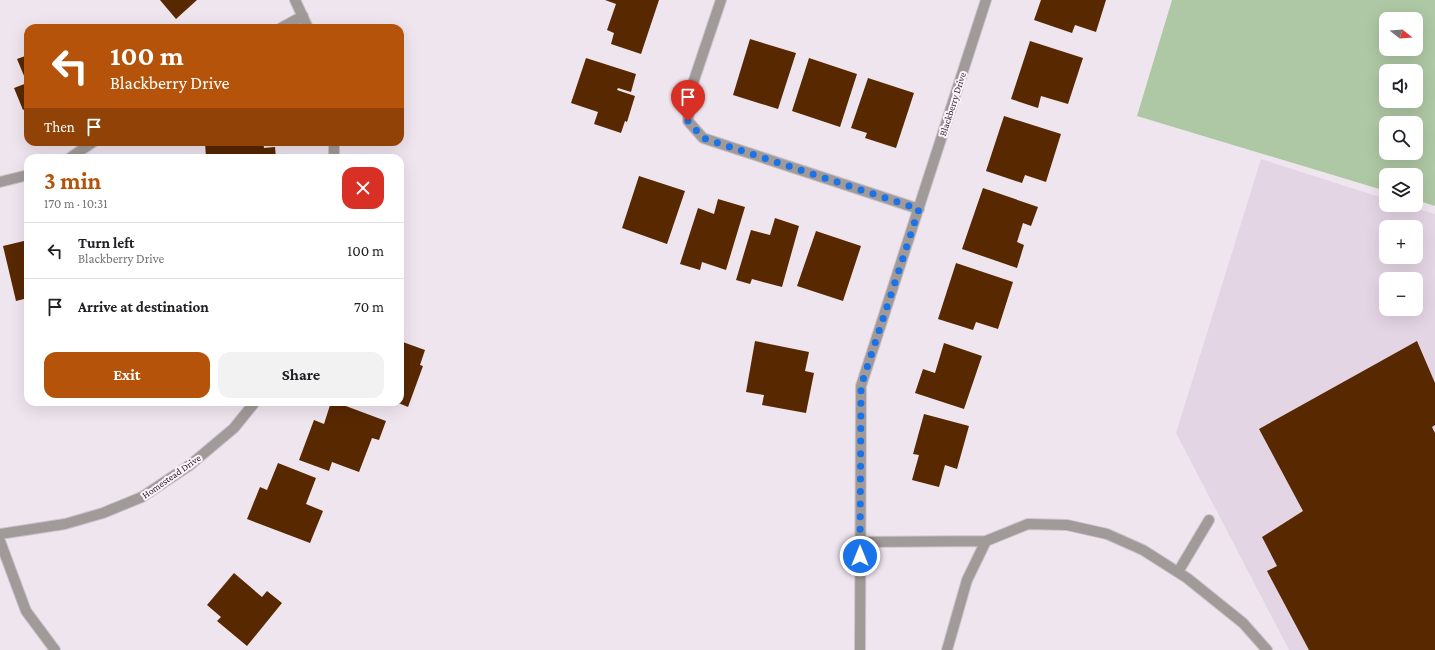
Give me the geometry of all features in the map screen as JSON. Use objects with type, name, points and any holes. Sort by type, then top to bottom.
[{"type":"street","points":[[295,0],[306,24]]},
{"type":"street","points":[[721,0],[691,89],[688,121],[703,138],[919,209]]},
{"type":"street","name":"Blackberry Drive","points":[[860,650],[861,386],[986,0]]},
{"type":"street","points":[[288,24],[303,16]]},
{"type":"street","points":[[76,154],[87,146]]},
{"type":"street","points":[[0,182],[24,176]]},
{"type":"street","name":"Homestead Drive","points":[[0,534],[65,524],[103,513],[142,497],[190,465],[234,428],[252,406]]},
{"type":"street","points":[[1178,572],[1209,520]]},
{"type":"street","points":[[860,542],[986,542],[1028,524],[1067,525],[1107,534],[1143,550],[1187,578],[1243,623],[1267,650]]},
{"type":"street","points":[[0,541],[26,611],[55,650]]},
{"type":"street","points":[[947,650],[967,580],[986,542]]},
{"type":"shaded area","points":[[1261,159],[1379,197],[1379,212],[1423,212],[1423,210],[1435,214],[1435,650],[1289,650],[1176,433]]},
{"type":"green space","points":[[1172,0],[1435,0],[1435,206],[1423,202],[1423,168],[1379,168],[1379,189],[1137,116]]},
{"type":"building","points":[[160,0],[197,0],[176,19]]},
{"type":"building","points":[[605,0],[659,0],[641,54],[611,44],[614,33],[607,30],[616,4]]},
{"type":"building","points":[[1041,0],[1106,0],[1096,32],[1075,25],[1072,33],[1034,20]]},
{"type":"building","points":[[750,39],[796,53],[778,109],[733,95]]},
{"type":"building","points":[[1030,41],[1083,58],[1068,104],[1041,96],[1038,108],[1011,99]]},
{"type":"building","points":[[24,56],[24,76],[17,59]]},
{"type":"building","points":[[586,58],[636,74],[631,92],[618,88],[617,90],[635,96],[627,122],[625,121],[621,133],[594,124],[598,112],[571,103]]},
{"type":"building","points":[[809,58],[857,74],[840,127],[792,111]]},
{"type":"building","points":[[868,78],[914,93],[896,148],[865,138],[867,133],[851,128]]},
{"type":"building","points":[[24,84],[23,110],[14,88]]},
{"type":"building","points":[[1004,116],[1061,134],[1046,182],[1025,175],[1022,183],[986,171]]},
{"type":"building","points":[[205,146],[275,147],[276,154],[206,154]]},
{"type":"building","points":[[639,176],[685,191],[667,244],[622,228]]},
{"type":"building","points":[[983,188],[1038,207],[1031,226],[1023,223],[1017,242],[1024,245],[1017,268],[962,249]]},
{"type":"building","points":[[718,199],[745,207],[726,270],[702,262],[700,270],[680,264],[698,208],[714,214]]},
{"type":"building","points":[[775,218],[799,226],[782,287],[752,279],[750,284],[736,280],[751,230],[770,235]]},
{"type":"building","points":[[816,231],[861,246],[843,301],[797,286]]},
{"type":"building","points":[[24,241],[24,299],[16,301],[3,246]]},
{"type":"building","points":[[956,263],[1013,282],[998,329],[976,322],[973,330],[938,319]]},
{"type":"building","points":[[755,341],[809,352],[805,371],[814,373],[806,413],[762,405],[764,395],[746,392]]},
{"type":"building","points":[[1417,341],[1435,383],[1435,425],[1432,427],[1435,433],[1435,650],[1309,650],[1267,571],[1277,566],[1262,537],[1303,511],[1259,429]]},
{"type":"building","points":[[404,342],[425,350],[420,365],[423,366],[408,407],[404,405]]},
{"type":"building","points":[[944,343],[982,356],[964,409],[915,393],[923,369],[935,373]]},
{"type":"building","points":[[330,406],[346,406],[386,421],[379,440],[372,438],[359,472],[332,462],[329,471],[299,460],[314,420],[324,424]]},
{"type":"building","points":[[924,414],[969,426],[957,469],[945,465],[939,487],[912,480],[919,455],[913,454]]},
{"type":"building","points":[[278,463],[316,478],[306,504],[323,511],[310,543],[247,519],[260,487],[267,490]]},
{"type":"building","points":[[234,573],[262,597],[267,591],[282,603],[247,646],[217,621],[221,617],[207,605]]},
{"type":"route","points":[[688,121],[703,138],[919,209],[861,386],[860,556]]}]
